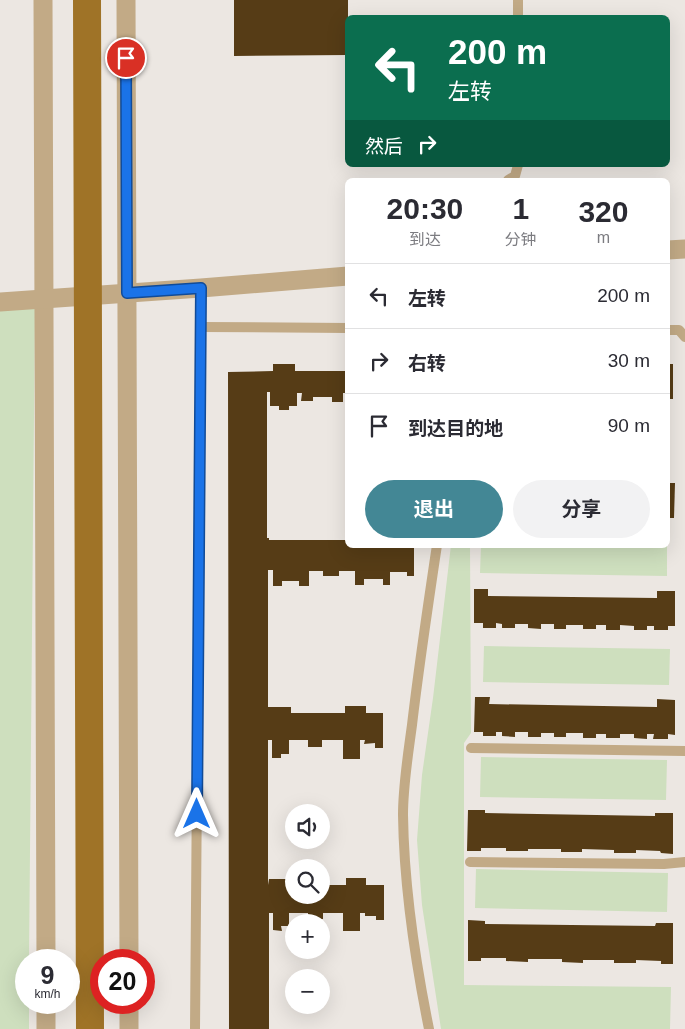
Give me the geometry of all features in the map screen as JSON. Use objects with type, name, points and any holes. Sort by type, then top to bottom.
[{"type":"main road","points":[[78,0],[83,295],[90,1029]]},
{"type":"main road","points":[[81,1029],[83,295],[87,0]]},
{"type":"street","points":[[42,0],[46,949]]},
{"type":"street","points":[[126,0],[129,949]]},
{"type":"street","points":[[670,250],[685,249]]},
{"type":"street","points":[[0,302],[345,276]]},
{"type":"street","points":[[46,1014],[46,1029]]},
{"type":"street","points":[[129,1014],[129,1029]]},
{"type":"lane","points":[[518,0],[518,15]]},
{"type":"lane","points":[[512,178],[515,176],[517,167]]},
{"type":"lane","points":[[195,1029],[201,288]]},
{"type":"lane","points":[[201,327],[345,328]]},
{"type":"lane","points":[[670,330],[679,330],[685,337]]},
{"type":"lane","points":[[429,1029],[418,974],[406,864],[403,814],[405,776],[437,548]]},
{"type":"lane","points":[[471,748],[685,751]]},
{"type":"lane","points":[[470,862],[664,864],[685,862]]},
{"type":"green space","points":[[35,308],[29,949],[15,949],[15,1014],[29,1014],[29,1029],[0,1029],[0,310]]},
{"type":"green space","points":[[451,548],[470,548],[471,733],[464,743],[464,985],[671,987],[670,1029],[441,1029],[422,905],[417,840],[422,775]]},
{"type":"green space","points":[[481,548],[667,548],[667,576],[480,573]]},
{"type":"green space","points":[[484,646],[670,649],[669,685],[483,682]]},
{"type":"green space","points":[[481,757],[667,760],[666,800],[480,797]]},
{"type":"green space","points":[[476,869],[668,873],[667,912],[475,908]]},
{"type":"building","points":[[234,0],[348,0],[348,15],[345,15],[345,55],[234,56]]},
{"type":"building","points":[[273,364],[295,364],[295,371],[345,371],[343,402],[332,402],[332,397],[313,397],[313,401],[301,401],[302,393],[297,393],[297,406],[289,406],[289,410],[279,410],[279,406],[270,406],[270,392],[267,392],[267,538],[269,540],[345,540],[345,548],[414,548],[414,576],[407,576],[407,572],[390,572],[390,585],[383,585],[383,579],[364,579],[364,585],[355,585],[355,571],[339,571],[339,576],[323,576],[323,571],[309,571],[309,586],[299,586],[299,581],[282,581],[282,586],[273,586],[273,570],[268,570],[268,707],[291,707],[291,713],[345,713],[345,706],[366,706],[366,713],[383,713],[383,748],[375,748],[375,743],[364,744],[365,740],[360,740],[360,759],[343,759],[343,740],[322,740],[322,747],[308,747],[308,740],[289,740],[289,754],[281,754],[281,758],[272,758],[272,740],[268,740],[268,885],[269,879],[285,879],[285,904],[330,904],[330,885],[346,885],[346,878],[366,878],[366,885],[384,885],[384,920],[376,920],[376,916],[365,916],[365,913],[360,913],[360,931],[343,931],[343,913],[289,913],[285,914],[285,926],[281,926],[282,931],[273,930],[273,913],[269,913],[269,1029],[229,1029],[228,372],[273,371]]},
{"type":"building","points":[[670,364],[673,364],[673,399],[670,399]]},
{"type":"building","points":[[670,483],[675,483],[674,518],[670,518]]},
{"type":"building","points":[[474,589],[488,589],[488,596],[657,598],[657,591],[675,591],[675,626],[668,626],[668,630],[654,630],[654,626],[647,626],[647,630],[634,630],[634,626],[620,625],[620,630],[606,630],[606,625],[596,625],[596,629],[583,629],[583,625],[566,625],[566,629],[554,629],[554,624],[541,624],[541,629],[528,628],[528,624],[515,624],[515,628],[502,628],[502,624],[496,623],[496,628],[483,628],[483,623],[474,623]]},
{"type":"building","points":[[475,697],[490,697],[489,704],[657,707],[657,699],[675,700],[675,735],[668,734],[668,739],[653,739],[654,734],[647,734],[647,739],[634,738],[634,734],[620,734],[620,738],[606,738],[606,734],[596,734],[596,738],[583,738],[583,733],[566,733],[566,737],[554,737],[554,733],[541,733],[541,737],[528,737],[528,732],[515,732],[515,737],[502,736],[502,732],[496,732],[496,736],[483,736],[483,732],[474,732]]},
{"type":"building","points":[[468,810],[485,810],[485,813],[655,816],[655,813],[673,813],[673,854],[661,853],[660,851],[636,850],[636,853],[614,853],[614,850],[582,849],[582,852],[561,852],[561,849],[506,851],[506,848],[481,848],[481,851],[467,851]]},
{"type":"building","points":[[468,920],[485,921],[485,924],[655,926],[656,923],[673,923],[673,964],[661,964],[661,961],[636,960],[636,963],[614,963],[614,960],[583,960],[583,963],[562,962],[562,959],[528,959],[528,962],[506,961],[506,958],[481,958],[481,961],[468,961]]},
{"type":"route","points":[[126,58],[127,293],[201,288],[197,814]]}]
